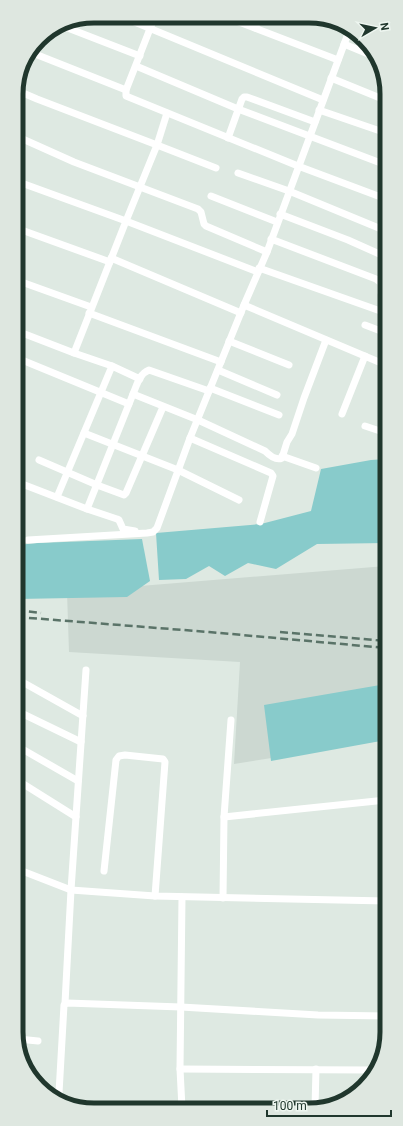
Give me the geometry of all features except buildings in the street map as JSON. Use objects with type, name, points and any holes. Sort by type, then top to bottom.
[{"type":"street","points":[[137,23],[323,100]]},
{"type":"street","points":[[153,23],[126,90],[125,94],[128,97],[298,166],[380,197]]},
{"type":"street","points":[[242,23],[338,60]]},
{"type":"street","points":[[255,28],[257,23]]},
{"type":"street","points":[[67,28],[140,56]]},
{"type":"street","points":[[28,540],[147,533],[153,532],[157,528],[190,438],[258,270],[267,252],[348,35]]},
{"type":"street","points":[[344,44],[367,53]]},
{"type":"street","points":[[36,54],[126,90]]},
{"type":"street","points":[[136,66],[238,109],[380,163]]},
{"type":"street","points":[[331,78],[380,98]]},
{"type":"street","points":[[23,93],[216,168]]},
{"type":"street","points":[[228,138],[238,109],[244,97],[315,122]]},
{"type":"street","points":[[319,110],[380,131]]},
{"type":"street","points":[[74,353],[157,145],[167,113]]},
{"type":"street","points":[[23,139],[74,162],[198,209],[201,212],[204,224],[206,226],[267,252]]},
{"type":"street","points":[[238,173],[289,191],[380,229]]},
{"type":"street","points":[[23,184],[258,270],[380,311]]},
{"type":"street","points":[[211,196],[277,222]]},
{"type":"street","points":[[280,214],[380,253]]},
{"type":"street","points":[[23,230],[110,260],[241,313]]},
{"type":"street","points":[[271,239],[376,279],[380,282]]},
{"type":"street","points":[[23,283],[221,362]]},
{"type":"street","points":[[244,305],[380,362]]},
{"type":"street","points":[[365,326],[380,331]]},
{"type":"street","points":[[23,334],[112,366],[140,379]]},
{"type":"street","points":[[132,394],[198,420],[265,451],[278,459],[282,458],[326,340]]},
{"type":"street","points":[[229,342],[289,365]]},
{"type":"street","points":[[342,414],[365,356]]},
{"type":"street","points":[[23,360],[129,404]]},
{"type":"street","points":[[57,497],[112,366]]},
{"type":"street","points":[[87,509],[132,394],[144,372],[149,370],[210,389],[279,415]]},
{"type":"street","points":[[218,370],[278,395]]},
{"type":"street","points":[[39,460],[122,495],[125,494],[163,407]]},
{"type":"street","points":[[365,426],[380,431]]},
{"type":"street","points":[[84,433],[178,470],[239,500]]},
{"type":"street","points":[[190,438],[271,473],[273,476],[260,522]]},
{"type":"street","points":[[282,456],[316,468]]},
{"type":"street","points":[[23,484],[117,519],[124,529],[147,533]]},
{"type":"street","points":[[56,1091],[65,1003],[86,670]]},
{"type":"street","points":[[23,682],[83,716]]},
{"type":"street","points":[[23,714],[81,742]]},
{"type":"street","points":[[223,898],[224,817],[231,720]]},
{"type":"street","points":[[23,749],[78,781]]},
{"type":"street","points":[[104,871],[116,760],[119,756],[125,755],[163,759],[165,762],[155,896]]},
{"type":"street","points":[[23,784],[76,817]]},
{"type":"street","points":[[224,817],[380,801]]},
{"type":"street","points":[[23,871],[71,890],[155,896],[380,902]]},
{"type":"street","points":[[182,897],[180,1069],[182,1103]]},
{"type":"street","points":[[65,1003],[181,1007],[318,1015],[380,1016]]},
{"type":"street","points":[[24,1040],[38,1041]]},
{"type":"street","points":[[180,1069],[369,1070]]},
{"type":"street","points":[[315,1102],[316,1069]]},
{"type":"shaded area","points":[[380,566],[380,741],[234,764],[240,662],[69,652],[67,592]]},
{"type":"water","points":[[380,459],[380,543],[317,544],[276,569],[248,563],[225,576],[209,566],[186,579],[159,580],[156,533],[261,524],[311,511],[321,469]]},
{"type":"water","points":[[142,539],[150,581],[127,597],[23,599],[23,544]]},
{"type":"water","points":[[380,685],[380,741],[271,761],[264,705]]},
{"type":"railway","points":[[23,611],[41,613]]},
{"type":"railway","points":[[23,617],[380,647]]},
{"type":"railway","points":[[280,632],[380,640]]}]
